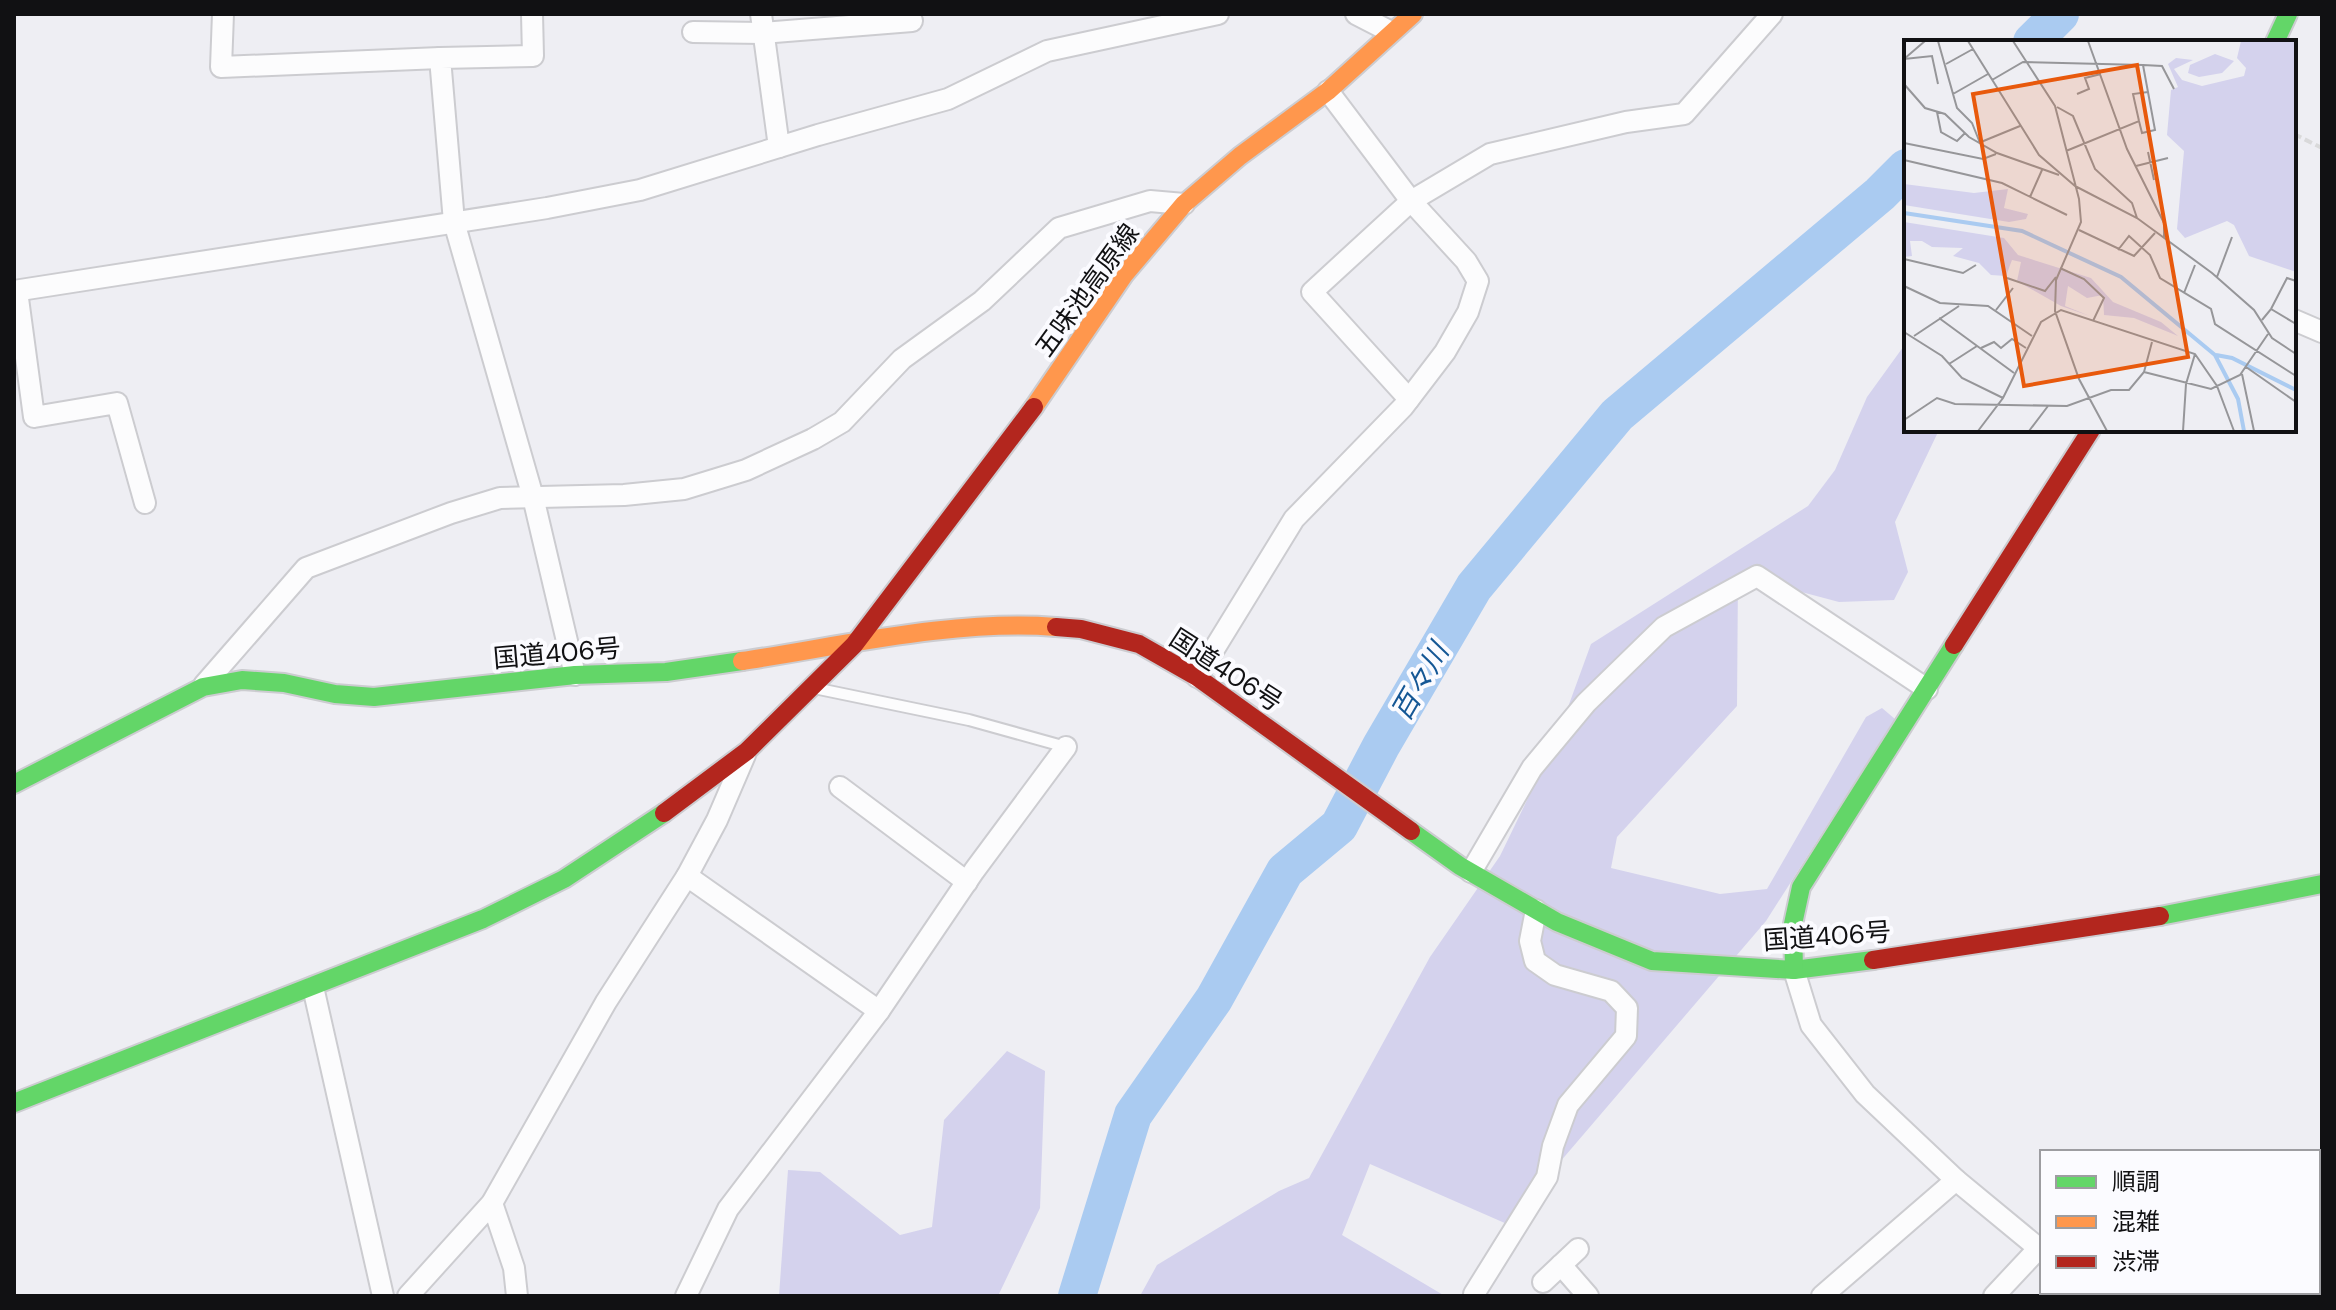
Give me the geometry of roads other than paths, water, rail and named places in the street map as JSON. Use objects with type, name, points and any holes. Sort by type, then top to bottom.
[{"type":"main road","name":"五味池高原線","points":[[14,1103],[483,919],[564,879],[656,819],[747,751],[854,645],[1049,387],[1124,275],[1184,204],[1240,156],[1328,91],[1413,14]]},
{"type":"main road","points":[[2276,40],[2288,14]]},
{"type":"main road","points":[[1794,970],[1793,924],[1801,887],[2090,432]]},
{"type":"main road","name":"国道406号","points":[[14,784],[203,687],[242,680],[374,697],[575,675],[666,672],[961,628],[1030,625],[1081,629],[1139,644],[1197,677],[1466,869],[1557,922],[1652,961],[1794,970],[2177,914],[2322,884]]},
{"type":"street","points":[[223,14],[221,67],[533,56],[532,14]]},
{"type":"street","points":[[145,503],[117,403],[34,417],[16,291],[640,190],[948,99],[1047,51],[1218,14]]},
{"type":"street","points":[[1356,14],[1391,32]]},
{"type":"street","points":[[1409,399],[1312,292],[1411,201],[1490,154],[1626,122],[1684,114],[1772,14]]},
{"type":"street","points":[[693,32],[762,23],[912,21]]},
{"type":"street","points":[[762,23],[779,147]]},
{"type":"street","points":[[440,58],[454,222],[533,497],[575,675]]},
{"type":"street","points":[[1197,677],[1294,519],[1409,399],[1445,352],[1468,312],[1478,281],[1466,261],[1411,201],[1328,91]]},
{"type":"street","points":[[203,687],[306,568],[500,498],[624,495],[684,489],[760,464],[842,422],[902,359],[982,301],[1059,228],[1150,201],[1184,204]]},
{"type":"street","points":[[2296,321],[2322,332]]},
{"type":"street","points":[[1466,869],[1532,768],[1586,703],[1664,627],[1757,576],[1927,689]]},
{"type":"street","points":[[686,1296],[728,1209],[879,1011],[967,882],[1066,747]]},
{"type":"street","points":[[408,1296],[492,1203],[606,1002],[687,876],[717,820],[747,751]]},
{"type":"street","points":[[840,787],[967,882]]},
{"type":"street","points":[[687,876],[879,1011]]},
{"type":"street","points":[[1474,1294],[1547,1177],[1553,1146],[1568,1105],[1626,1036],[1629,1020],[1627,1008],[1611,991],[1555,975],[1535,961],[1530,941],[1536,910]]},
{"type":"street","points":[[1794,970],[1811,1025],[1865,1094],[1956,1180],[2040,1250],[1994,1296]]},
{"type":"street","points":[[313,987],[383,1296]]},
{"type":"street","points":[[1822,1296],[1956,1180]]},
{"type":"street","points":[[492,1203],[514,1268],[517,1296]]},
{"type":"street","points":[[1543,1282],[1578,1249]]},
{"type":"street","points":[[1561,1265],[1588,1296]]},
{"type":"lane","points":[[810,687],[969,720],[1066,747]]},
{"type":"waterway","name":"百々川","points":[[2034,40],[2060,14]]},
{"type":"waterway","name":"百々川","points":[[1077,1296],[1133,1115],[1214,999],[1285,871],[1339,826],[1381,746],[1474,587],[1617,415],[1880,194],[1904,170]]}]
